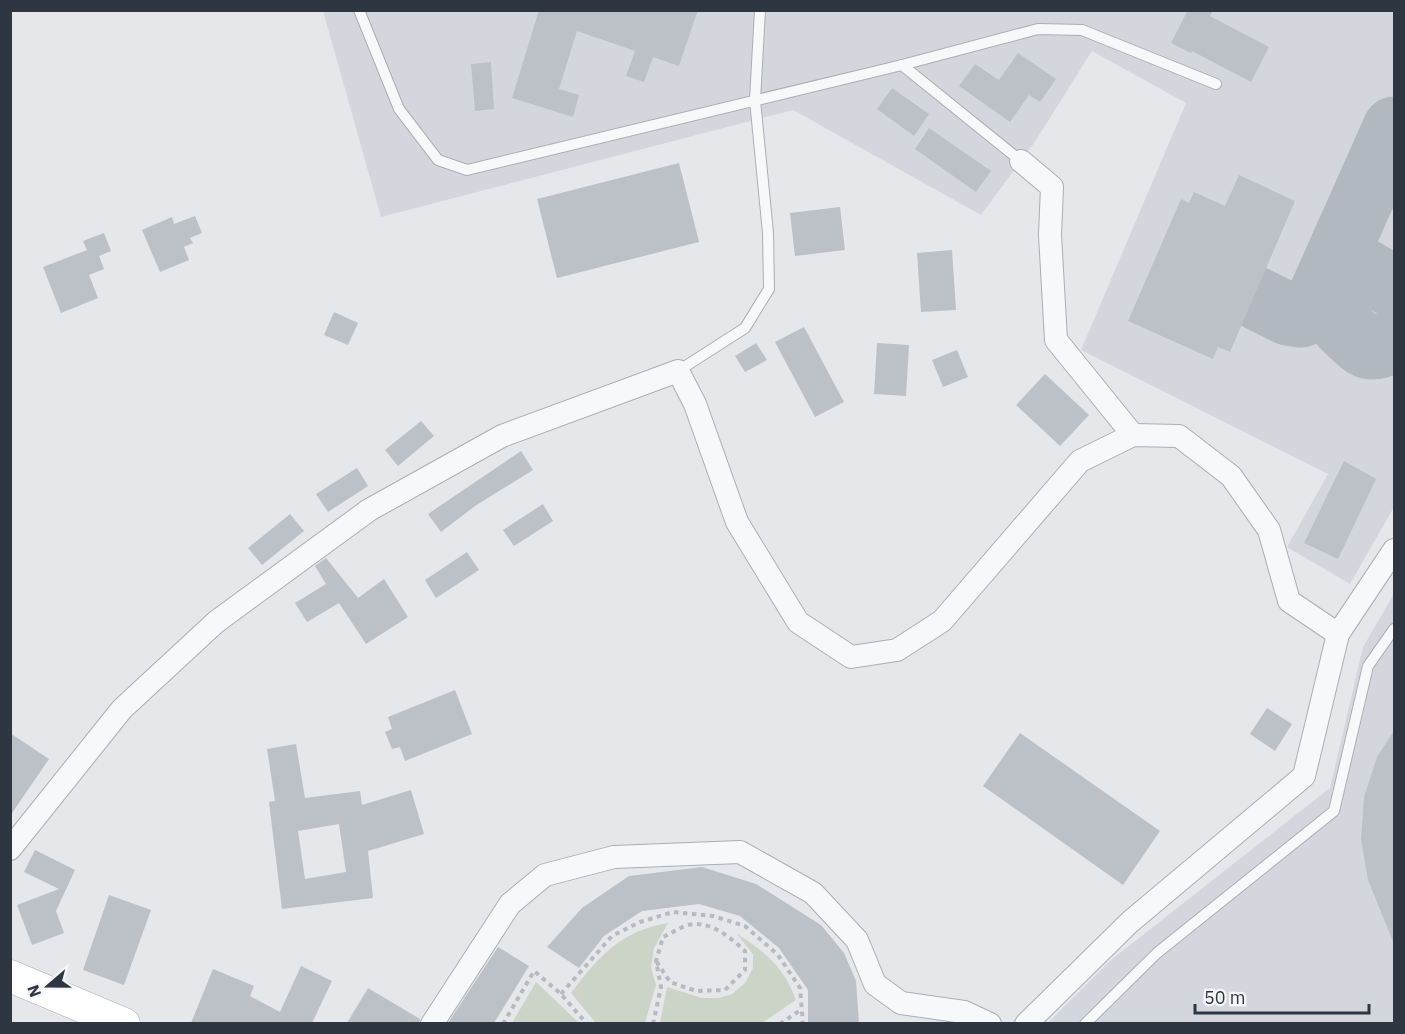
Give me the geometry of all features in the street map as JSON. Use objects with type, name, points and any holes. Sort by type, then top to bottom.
[{"type":"main road","points":[[10,976],[124,1023]]},
{"type":"street","points":[[1021,162],[1052,187],[1050,236],[1056,340],[1133,435]]},
{"type":"street","points":[[10,849],[122,709],[216,622],[369,510],[502,436],[678,371],[695,405],[737,522],[798,622],[851,657],[897,650],[942,621],[1080,461],[1133,435],[1179,436],[1231,476],[1269,530],[1289,602],[1338,634]]},
{"type":"street","points":[[1026,1023],[1130,922],[1304,776],[1338,634],[1395,550]]},
{"type":"street","points":[[432,1023],[510,904],[545,874],[614,857],[740,852],[813,892],[857,940],[875,984],[901,1003],[964,1012],[990,1023]]},
{"type":"lane","points":[[359,10],[399,109],[438,160],[467,170],[1038,30],[1082,30],[1216,84]]},
{"type":"lane","points":[[678,371],[746,328],[769,289],[768,233],[755,100],[760,10]]},
{"type":"lane","points":[[902,65],[1021,162]]},
{"type":"lane","points":[[1085,1023],[1157,953],[1334,811],[1368,666],[1395,629]]},
{"type":"path","points":[[561,994],[612,936],[640,922],[673,912],[714,916],[745,926],[778,955],[800,988],[803,1023]]},
{"type":"path","points":[[652,1023],[661,987],[656,961],[663,937],[687,925],[708,926],[727,935],[745,951],[745,970],[725,990],[696,991],[670,982],[656,961]]},
{"type":"path","points":[[503,1023],[534,971],[561,994],[587,1023]]},
{"type":"path","points":[[780,1023],[802,1010]]},
{"type":"shaded area","points":[[323,11],[1394,11],[1394,507],[1350,584],[1287,547],[1328,474],[1081,350],[1186,103],[1092,51],[1034,143],[981,215],[793,110],[381,217]]},
{"type":"shaded area","points":[[1394,594],[1394,1023],[1047,1024],[1111,960],[1330,788],[1363,647]]},
{"type":"shaded area","points":[[668,923],[654,948],[651,968],[656,985],[645,1023],[596,1023],[571,993],[612,947],[637,932]]},
{"type":"shaded area","points":[[737,934],[773,962],[786,979],[796,1000],[762,1023],[660,1023],[667,987],[702,998],[719,998],[732,994],[745,983],[753,968],[753,954]]},
{"type":"shaded area","points":[[536,982],[579,1023],[512,1023]]},
{"type":"building","points":[[539,10],[698,10],[679,66],[653,57],[644,82],[626,76],[635,51],[577,31],[559,89],[579,95],[573,117],[512,98]]},
{"type":"building","points":[[1188,10],[1213,10],[1210,16],[1269,47],[1251,82],[1192,51],[1191,53],[1171,43]]},
{"type":"building","points":[[1018,53],[1056,79],[1040,102],[1029,95],[1010,122],[959,86],[975,64],[999,80]]},
{"type":"building","points":[[491,62],[494,109],[475,111],[471,64]]},
{"type":"building","points":[[892,88],[929,114],[914,136],[877,109]]},
{"type":"building","points":[[929,128],[991,171],[976,192],[915,149]]},
{"type":"building","points":[[679,163],[699,242],[557,278],[537,199]]},
{"type":"building","points":[[1239,175],[1295,201],[1230,352],[1218,347],[1213,359],[1128,321],[1181,199],[1189,203],[1194,192],[1225,206]]},
{"type":"building","points":[[840,207],[845,250],[795,256],[790,213]]},
{"type":"building","points":[[195,216],[202,233],[190,238],[193,243],[184,247],[189,260],[160,272],[142,230],[172,217],[174,224]]},
{"type":"building","points":[[104,233],[111,251],[99,256],[104,269],[89,275],[98,298],[61,313],[43,267],[87,250],[83,241]]},
{"type":"building","points":[[952,250],[956,310],[921,312],[917,253]]},
{"type":"building","points":[[334,312],[358,323],[348,345],[324,335]]},
{"type":"building","points":[[804,327],[844,402],[815,417],[775,342]]},
{"type":"building","points":[[756,343],[767,360],[745,372],[735,356]]},
{"type":"building","points":[[877,343],[909,345],[906,396],[874,394]]},
{"type":"building","points":[[957,350],[968,377],[943,387],[932,360]]},
{"type":"building","points":[[1045,374],[1089,415],[1060,446],[1016,405]]},
{"type":"building","points":[[421,421],[434,436],[398,466],[385,450]]},
{"type":"building","points":[[521,451],[533,470],[475,506],[441,532],[428,514]]},
{"type":"building","points":[[1344,461],[1376,479],[1338,559],[1304,543]]},
{"type":"building","points":[[357,468],[368,486],[328,512],[316,494]]},
{"type":"building","points":[[543,504],[553,521],[514,546],[503,530]]},
{"type":"building","points":[[290,514],[304,531],[262,565],[248,548]]},
{"type":"building","points":[[467,552],[479,570],[436,598],[425,580]]},
{"type":"building","points":[[326,558],[358,598],[384,579],[408,617],[366,644],[339,603],[307,622],[295,603],[326,584],[315,566]]},
{"type":"building","points":[[455,690],[472,734],[405,761],[400,747],[392,749],[385,732],[392,729],[388,717]]},
{"type":"building","points":[[1267,708],[1292,724],[1275,751],[1250,734]]},
{"type":"building","points":[[1395,729],[1394,944],[1368,880],[1361,839],[1364,797],[1377,757]]},
{"type":"building","points":[[10,733],[49,759],[10,816]]},
{"type":"building","points":[[1020,733],[1160,831],[1123,885],[983,786]]},
{"type":"building","points":[[296,744],[305,798],[360,791],[362,805],[411,790],[424,834],[368,851],[373,898],[282,909],[269,802],[275,801],[267,749]],"holes":[[[339,824],[346,872],[305,879],[298,831]]]},
{"type":"building","points":[[35,850],[75,870],[56,911],[64,933],[32,945],[17,905],[59,889],[24,872]]},
{"type":"building","points":[[702,867],[756,884],[821,925],[844,953],[856,981],[859,1023],[808,1023],[808,990],[779,948],[740,916],[699,904],[642,911],[604,936],[579,968],[547,947],[582,908],[629,876]]},
{"type":"building","points":[[109,895],[151,910],[124,985],[83,970]]},
{"type":"building","points":[[498,947],[529,966],[494,1023],[448,1023]]},
{"type":"building","points":[[301,966],[332,981],[312,1023],[191,1023],[213,969],[254,986],[250,996],[280,1012]]},
{"type":"building","points":[[368,988],[420,1019],[419,1023],[347,1023]]},
{"type":"taxiway","points":[[1254,297],[1288,314],[1301,316],[1317,301],[1394,128]]},
{"type":"taxiway","points":[[1343,242],[1344,254],[1354,264],[1394,287]]},
{"type":"taxiway","points":[[1325,283],[1327,301],[1333,315],[1361,344],[1375,348],[1394,340]]}]
